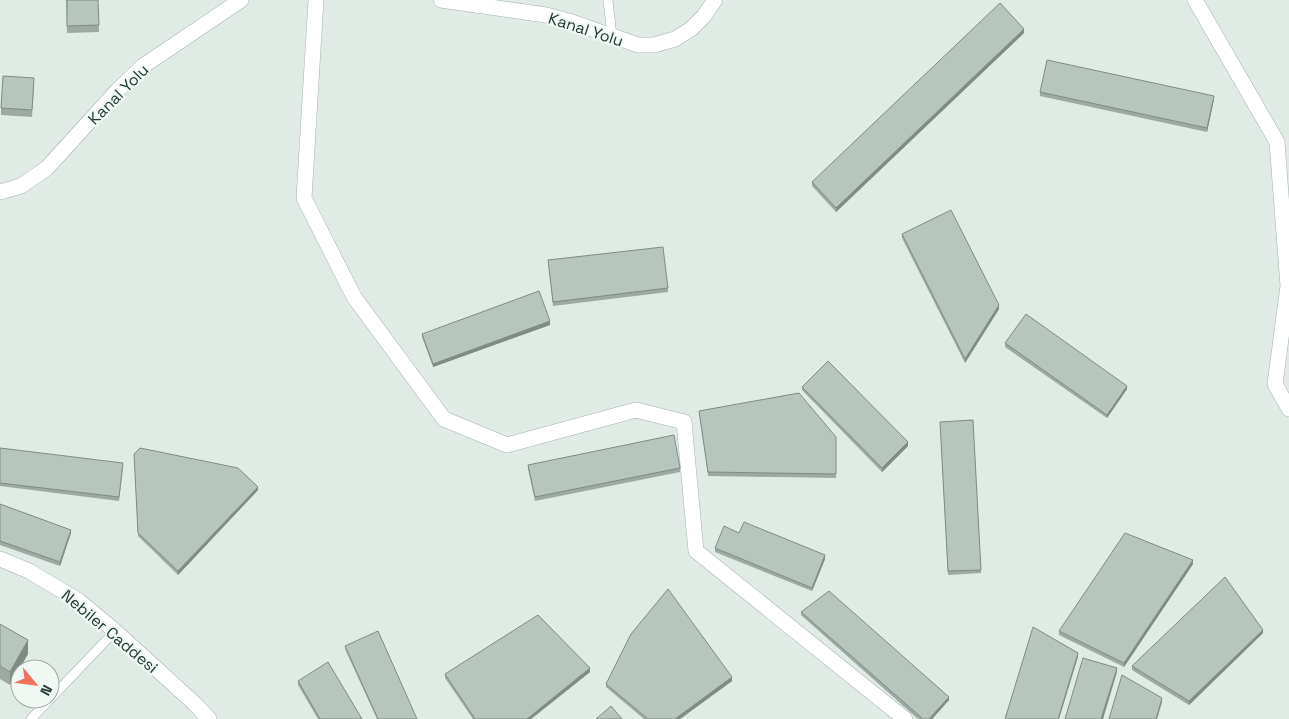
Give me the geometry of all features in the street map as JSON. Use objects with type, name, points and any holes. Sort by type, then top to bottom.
[{"type":"street","name":"Kanal Yolu","points":[[0,192],[21,186],[47,168],[117,91],[143,66],[241,0]]},
{"type":"street","points":[[316,0],[304,198],[354,298],[444,419],[507,445],[636,410],[684,422],[696,551],[905,719]]},
{"type":"street","name":"Kanal Yolu","points":[[441,0],[546,15],[638,45],[654,45],[675,39],[691,29],[704,16],[715,0]]},
{"type":"street","points":[[1195,0],[1277,142],[1288,286],[1275,384],[1289,409]]},
{"type":"street","name":"Nebiler Caddesi","points":[[0,559],[29,571],[79,601],[194,703],[209,719]]},
{"type":"lane","points":[[608,0],[612,37]]},
{"type":"lane","points":[[31,719],[115,632]]},
{"type":"building","points":[[67,0],[98,0],[99,25],[67,26]]},
{"type":"building","points":[[1000,3],[1024,29],[836,208],[812,182]]},
{"type":"building","points":[[1047,60],[1214,96],[1207,128],[1040,92]]},
{"type":"building","points":[[3,76],[34,78],[32,110],[1,108]]},
{"type":"building","points":[[951,210],[999,305],[965,359],[902,234]]},
{"type":"building","points":[[663,247],[668,288],[553,302],[548,260]]},
{"type":"building","points":[[539,291],[550,321],[433,364],[422,334]]},
{"type":"building","points":[[1026,314],[1127,386],[1107,415],[1005,343]]},
{"type":"building","points":[[828,361],[908,442],[882,468],[802,387]]},
{"type":"building","points":[[799,393],[836,437],[836,474],[708,472],[699,411]]},
{"type":"building","points":[[973,420],[981,570],[948,571],[940,422]]},
{"type":"building","points":[[674,435],[680,468],[535,497],[528,465]]},
{"type":"building","points":[[0,448],[123,463],[119,497],[0,483]]},
{"type":"building","points":[[140,448],[238,468],[258,487],[178,571],[138,533],[134,454]]},
{"type":"building","points":[[0,504],[71,530],[60,562],[0,541]]},
{"type":"building","points":[[744,522],[825,555],[812,588],[715,548],[724,526],[739,533]]},
{"type":"building","points":[[1125,533],[1193,560],[1124,663],[1059,631]]},
{"type":"building","points":[[1225,577],[1263,630],[1189,701],[1132,666]]},
{"type":"building","points":[[668,589],[732,677],[675,719],[648,719],[606,684],[631,634]]},
{"type":"building","points":[[829,591],[949,697],[929,719],[923,719],[801,612]]},
{"type":"building","points":[[538,615],[590,668],[527,719],[475,719],[445,674]]},
{"type":"building","points":[[0,624],[28,640],[17,659],[10,659],[10,672],[0,666]]},
{"type":"building","points":[[1033,627],[1078,653],[1058,719],[1005,719]]},
{"type":"building","points":[[378,631],[417,719],[378,719],[345,646]]},
{"type":"building","points":[[1083,658],[1117,668],[1101,719],[1065,719]]},
{"type":"building","points":[[328,662],[362,719],[320,719],[298,681]]},
{"type":"building","points":[[1122,675],[1162,698],[1156,719],[1109,719]]},
{"type":"building","points":[[611,706],[622,719],[596,719]]}]
